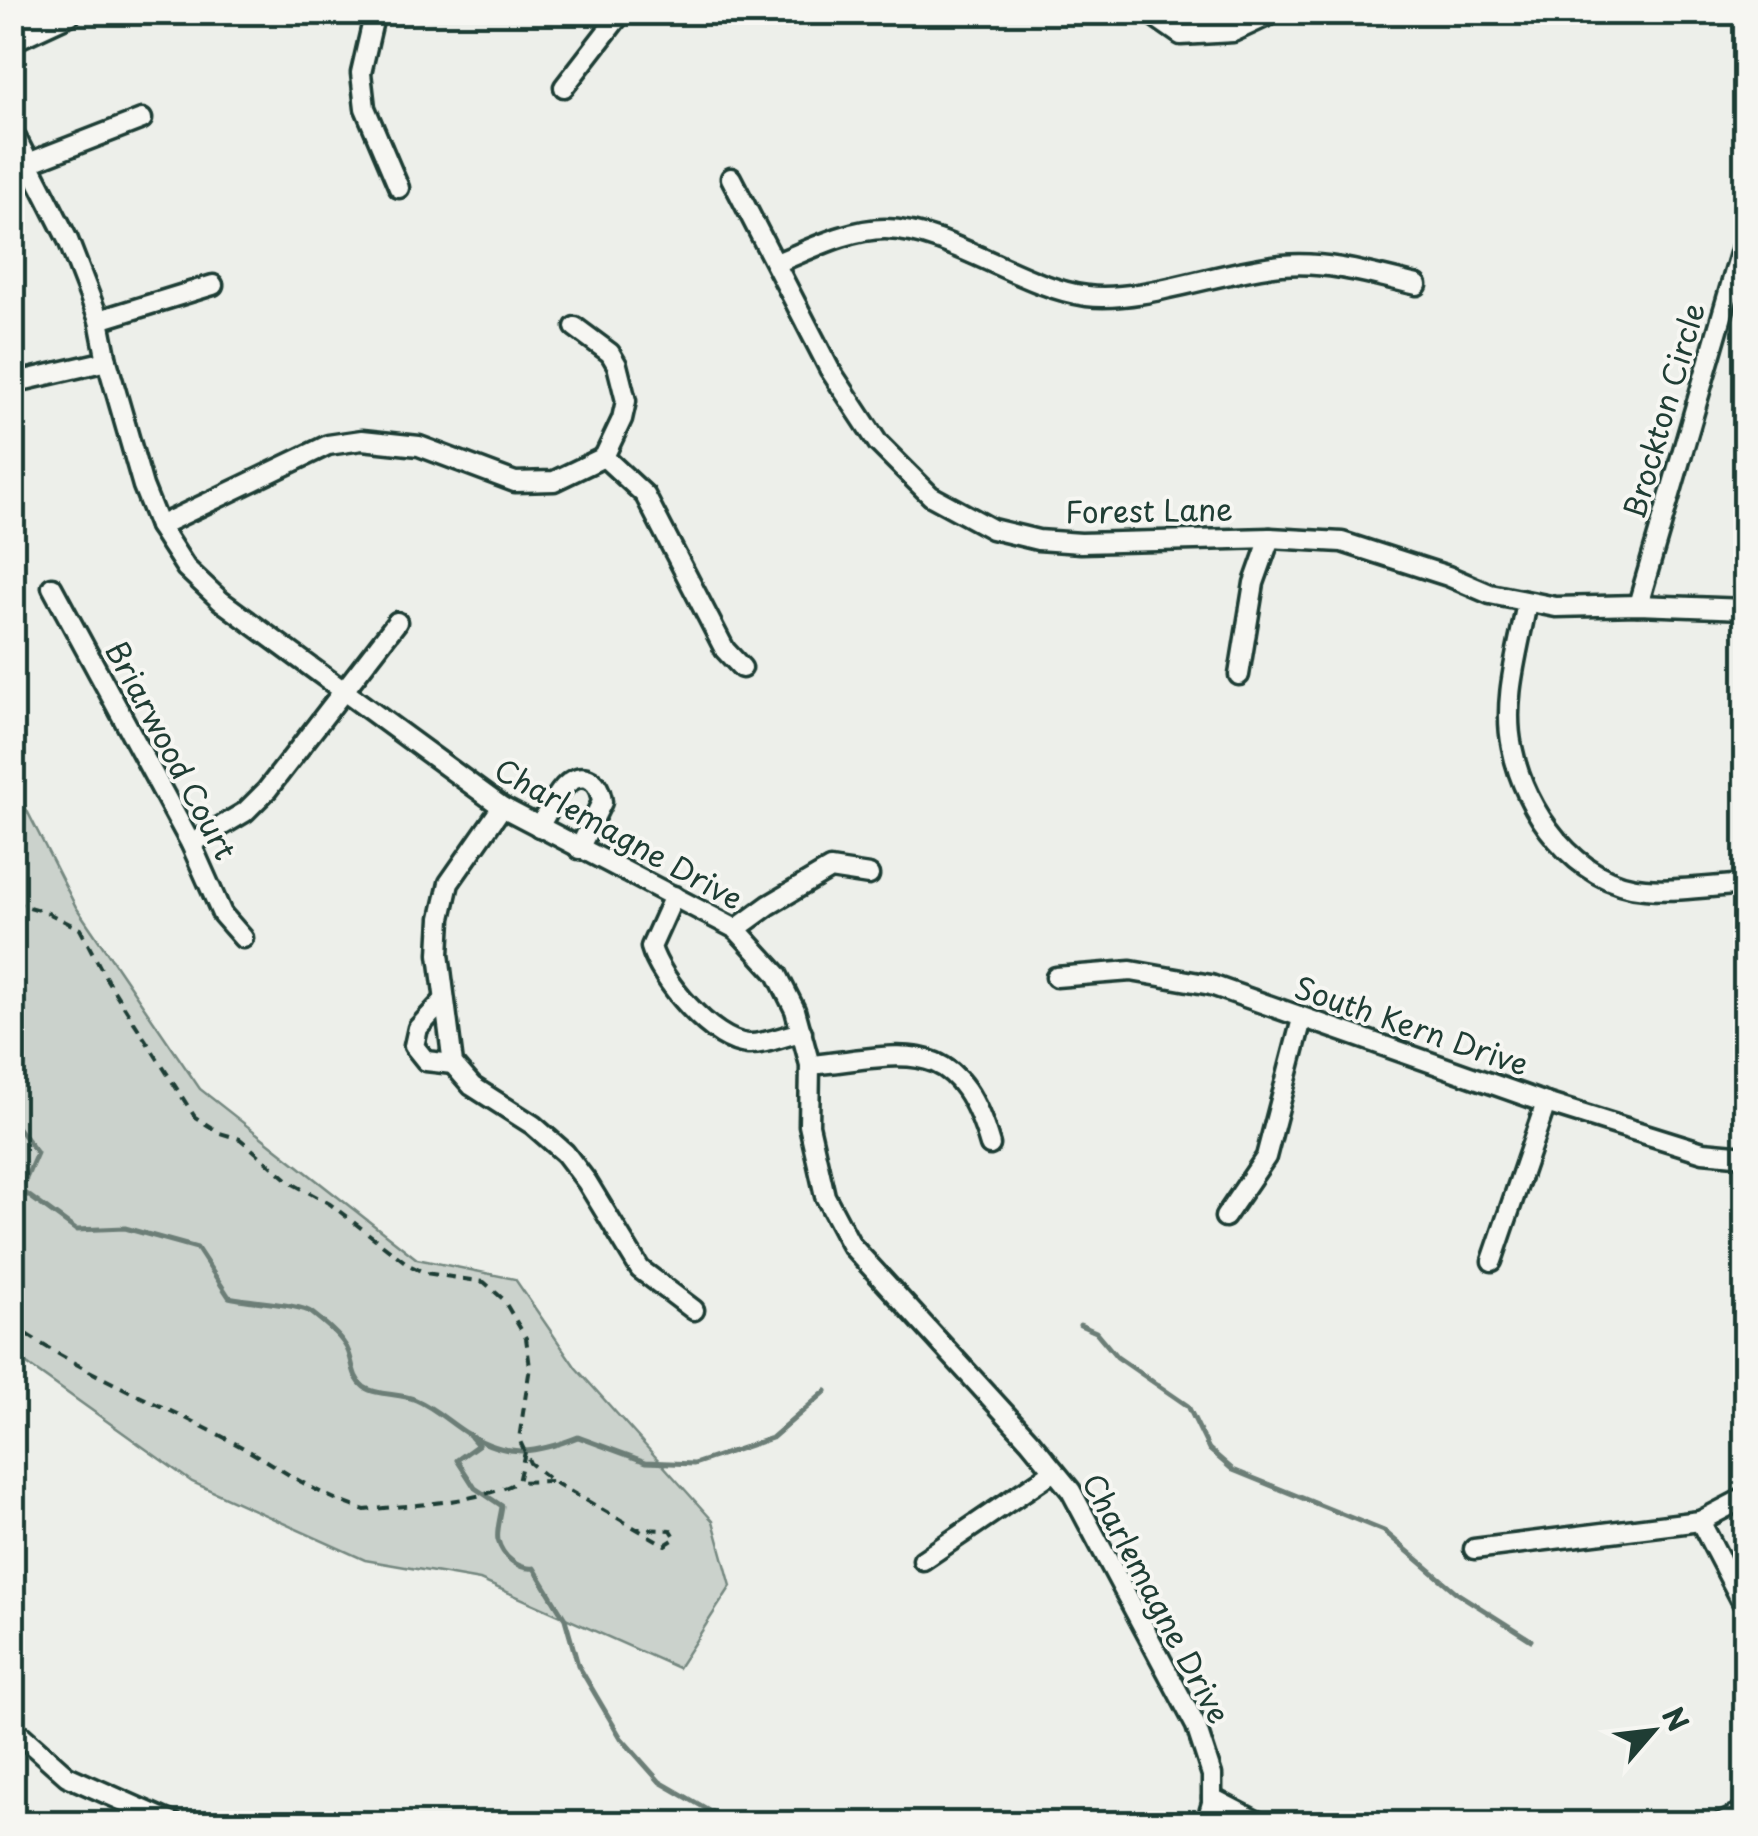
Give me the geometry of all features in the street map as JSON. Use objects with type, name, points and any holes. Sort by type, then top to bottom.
[{"type":"main road","points":[[12,38],[68,12]]},
{"type":"street","points":[[375,12],[361,73],[365,108],[399,188]]},
{"type":"street","points":[[564,87],[622,12]]},
{"type":"street","points":[[1148,12],[1181,36],[1232,32],[1276,12]]},
{"type":"street","points":[[32,162],[142,119]]},
{"type":"street","name":"Charlemagne Drive","points":[[12,130],[32,162],[68,240],[99,320],[143,486],[158,526],[186,568],[221,602],[502,806],[736,929],[778,974],[802,1032],[810,1064],[809,1125],[825,1196],[850,1245],[1071,1491],[1196,1726],[1212,1774],[1206,1824]]},
{"type":"street","name":"Forest Lane","points":[[732,178],[830,370],[878,443],[932,496],[992,529],[1038,540],[1081,543],[1270,538],[1342,542],[1448,576],[1490,594],[1556,608],[1638,604],[1746,608]]},
{"type":"street","points":[[776,263],[836,239],[884,229],[933,239],[1038,282],[1088,296],[1144,292],[1284,264],[1342,267],[1417,284]]},
{"type":"street","name":"Brockton Circle","points":[[1638,604],[1746,234]]},
{"type":"street","points":[[99,320],[213,285]]},
{"type":"street","points":[[158,526],[328,446],[362,440],[419,446],[515,482],[554,481],[604,457],[622,418],[625,389],[610,353],[575,327]]},
{"type":"street","points":[[12,383],[107,361]]},
{"type":"street","points":[[604,457],[646,494],[725,650],[742,668]]},
{"type":"street","points":[[1239,674],[1254,584],[1270,538]]},
{"type":"street","name":"Briarwood Court","points":[[52,586],[191,844],[222,914],[242,938]]},
{"type":"street","points":[[1527,602],[1510,695],[1512,747],[1532,803],[1560,846],[1601,878],[1644,889],[1746,884]]},
{"type":"street","points":[[191,844],[245,812],[267,790],[397,622]]},
{"type":"street","points":[[539,827],[562,788],[580,778],[590,779],[602,802],[579,849]]},
{"type":"street","points":[[502,806],[449,883],[441,918],[439,954],[452,1064],[472,1086],[533,1125],[565,1153],[640,1269],[694,1310]]},
{"type":"street","points":[[736,929],[768,905],[830,869],[868,875]]},
{"type":"street","points":[[674,896],[651,946],[656,964],[678,994],[717,1032],[737,1041],[750,1044],[802,1032]]},
{"type":"street","name":"South Kern Drive","points":[[1056,977],[1131,971],[1211,984],[1546,1104],[1703,1152],[1746,1156]]},
{"type":"street","points":[[444,1000],[418,1028],[414,1046],[426,1062],[452,1064]]},
{"type":"street","points":[[1226,1218],[1266,1157],[1302,1019]]},
{"type":"street","points":[[810,1064],[912,1056],[940,1061],[962,1084],[981,1113],[990,1145]]},
{"type":"street","points":[[1492,1261],[1546,1104]]},
{"type":"street","points":[[924,1560],[1054,1470]]},
{"type":"street","points":[[1474,1549],[1700,1520],[1746,1497]]},
{"type":"street","points":[[1700,1520],[1746,1610]]},
{"type":"street","points":[[12,1727],[67,1776],[175,1824]]},
{"type":"street","points":[[1212,1798],[1262,1824]]},
{"type":"street","points":[[1720,1824],[1746,1810]]},
{"type":"path","points":[[12,902],[80,928],[194,1117],[220,1133],[240,1139],[293,1184],[330,1204],[409,1264],[425,1273],[484,1282],[503,1299],[526,1338],[530,1368],[519,1439],[530,1463],[552,1481],[665,1544],[676,1538],[671,1530],[637,1528]]},
{"type":"path","points":[[12,1324],[66,1358],[241,1446],[320,1493],[352,1506],[366,1510],[500,1491],[518,1482],[552,1481]]},
{"type":"path","points":[[518,1482],[524,1452]]},
{"type":"shaded area","points":[[12,781],[76,907],[200,1089],[417,1259],[515,1279],[576,1368],[713,1521],[731,1586],[678,1668],[480,1580],[365,1560],[192,1482],[13,1354]]},
{"type":"waterway","points":[[12,1120],[37,1153],[21,1190],[76,1230],[125,1228],[197,1248],[229,1297],[297,1307],[312,1313],[345,1345],[356,1377],[364,1387],[416,1400],[468,1434],[497,1447],[536,1450],[578,1437],[646,1462],[694,1464],[772,1438],[826,1391]]},
{"type":"waterway","points":[[1080,1325],[1096,1332],[1117,1357],[1188,1406],[1209,1449],[1233,1470],[1384,1531],[1457,1593],[1531,1640]]},
{"type":"waterway","points":[[471,1437],[478,1445],[457,1460],[475,1488],[502,1506],[500,1546],[517,1564],[534,1568],[565,1619],[578,1665],[621,1738],[660,1782],[733,1824]]}]
